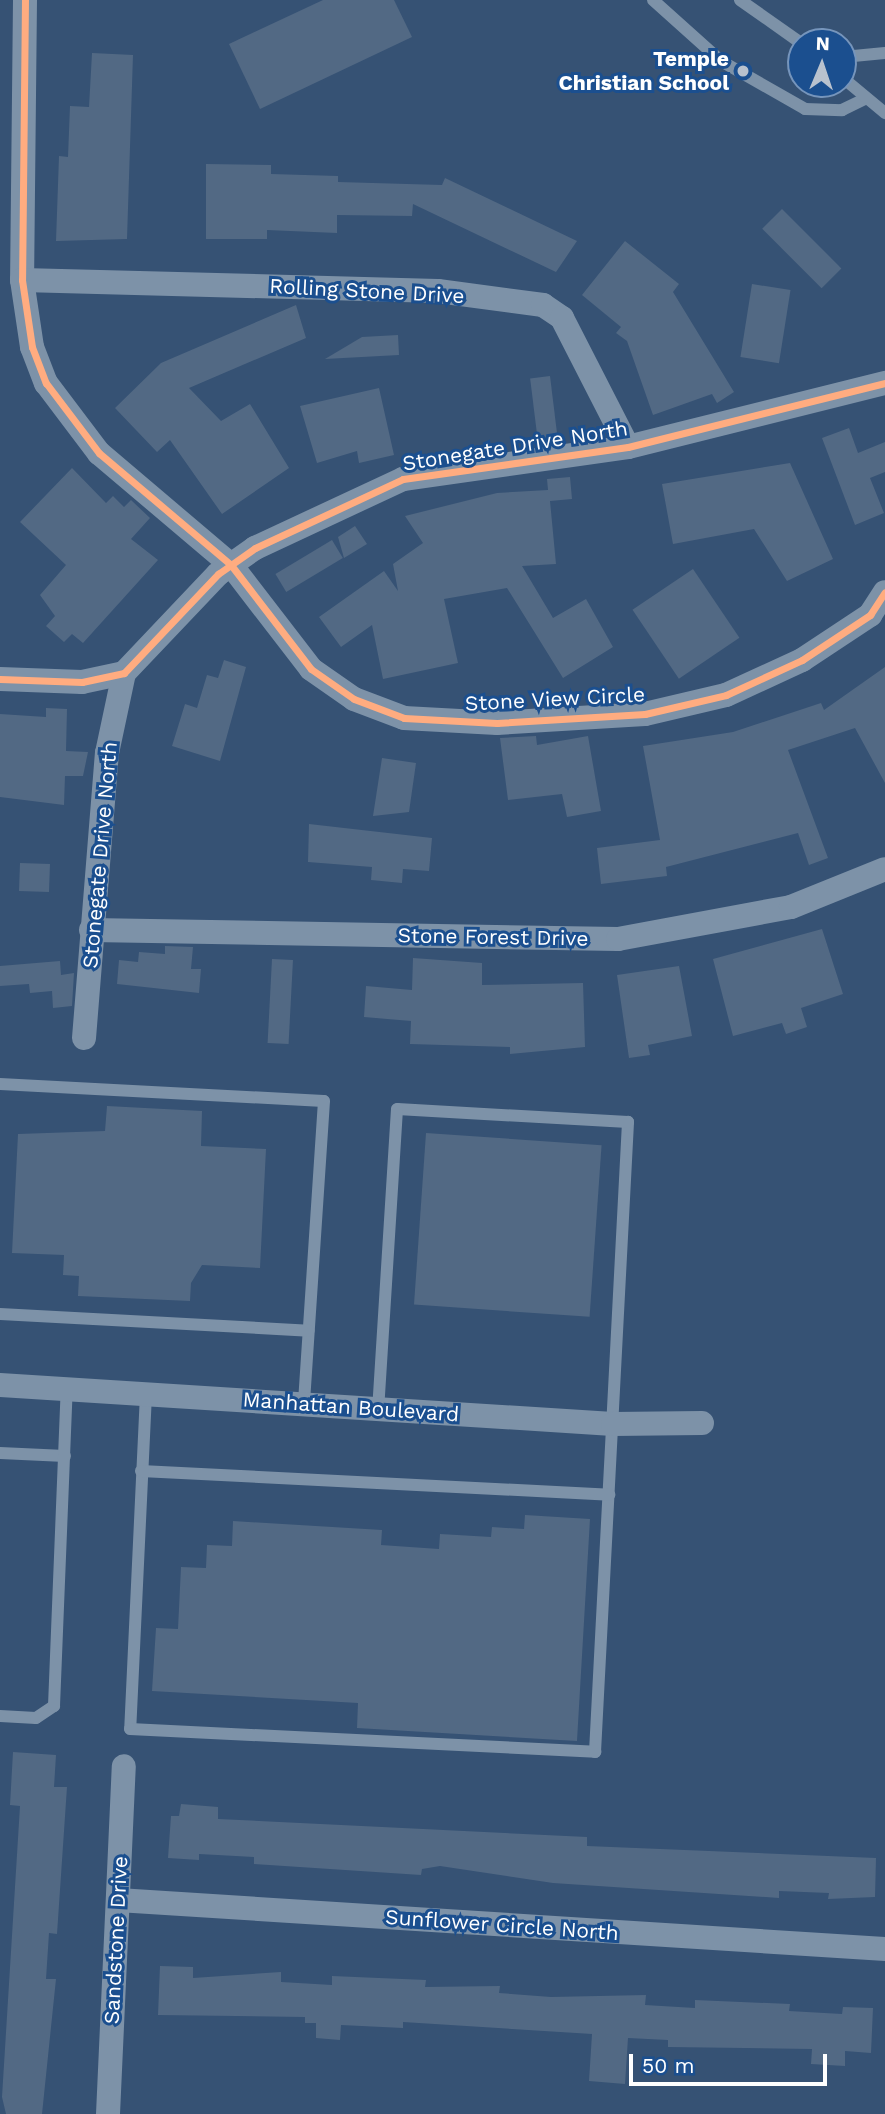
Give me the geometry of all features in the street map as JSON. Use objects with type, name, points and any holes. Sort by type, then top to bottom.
[{"type":"street","name":"Stone View Circle","points":[[26,0],[22,280],[32,347],[46,383],[99,453],[230,565],[310,669],[354,699],[404,718],[497,723],[645,714],[726,695],[802,660],[870,615],[885,592]]},
{"type":"street","name":"Rolling Stone Drive","points":[[22,280],[438,291],[543,304],[562,317],[628,447]]},
{"type":"street","name":"Stonegate Drive North","points":[[84,1038],[107,753],[124,673],[230,565],[335,505],[403,479],[628,447],[885,383]]},
{"type":"street","points":[[0,679],[82,682],[124,673]]},
{"type":"street","name":"Stone Forest Drive","points":[[92,930],[618,939],[791,907],[885,869]]},
{"type":"street","name":"Manhattan Boulevard","points":[[0,1385],[612,1424],[702,1423]]},
{"type":"street","name":"Sandstone Drive","points":[[108,2114],[124,1766]]},
{"type":"street","name":"Sunflower Circle North","points":[[118,1900],[885,1949]]},
{"type":"lane","points":[[653,0],[721,61],[805,109],[842,110],[865,99]]},
{"type":"lane","points":[[740,0],[787,33]]},
{"type":"lane","points":[[857,56],[885,53]]},
{"type":"lane","points":[[857,91],[885,113]]},
{"type":"lane","points":[[0,1084],[324,1101],[304,1404]]},
{"type":"lane","points":[[146,1394],[130,1729],[595,1752],[628,1122],[397,1109],[377,1409]]},
{"type":"lane","points":[[0,1314],[309,1331]]},
{"type":"lane","points":[[0,1716],[36,1718],[54,1706],[67,1390]]},
{"type":"lane","points":[[0,1453],[65,1456]]},
{"type":"lane","points":[[141,1471],[609,1495]]},
{"type":"building","points":[[323,0],[394,0],[412,37],[260,109],[229,44]]},
{"type":"building","points":[[92,53],[133,55],[127,239],[56,241],[59,156],[68,157],[70,106],[89,107]]},
{"type":"building","points":[[206,164],[271,165],[271,174],[338,176],[338,182],[442,185],[445,178],[577,241],[556,272],[413,204],[412,216],[337,215],[337,233],[267,230],[267,239],[206,239]]},
{"type":"building","points":[[782,209],[841,268],[822,288],[762,229]]},
{"type":"building","points":[[625,241],[679,284],[673,292],[734,392],[717,403],[712,394],[653,415],[627,341],[616,333],[621,327],[582,295]]},
{"type":"building","points":[[752,284],[791,290],[779,363],[740,357]]},
{"type":"building","points":[[296,305],[306,338],[189,388],[221,421],[250,404],[289,468],[222,514],[170,440],[157,452],[115,408],[161,363]]},
{"type":"building","points":[[398,335],[399,355],[325,359],[362,337]]},
{"type":"building","points":[[550,376],[558,441],[538,443],[530,378]]},
{"type":"building","points":[[379,388],[394,455],[359,463],[357,451],[317,463],[300,406]]},
{"type":"building","points":[[849,428],[858,453],[885,442],[885,472],[870,478],[884,513],[855,525],[822,438]]},
{"type":"building","points":[[790,463],[833,559],[787,581],[754,529],[673,544],[662,484]]},
{"type":"building","points":[[72,468],[106,503],[113,496],[124,507],[131,500],[150,518],[131,539],[158,560],[83,643],[72,634],[64,642],[46,626],[55,616],[40,595],[66,565],[20,522]]},
{"type":"building","points":[[570,477],[572,499],[550,501],[556,564],[522,566],[553,618],[586,599],[613,647],[563,678],[507,588],[444,599],[458,663],[383,679],[372,625],[341,647],[319,617],[384,571],[398,591],[393,564],[423,543],[405,516],[497,493],[548,490],[547,479]]},
{"type":"building","points":[[355,526],[367,544],[344,558],[338,537]]},
{"type":"building","points":[[332,540],[343,558],[286,592],[275,574]]},
{"type":"building","points":[[693,569],[739,638],[679,679],[632,610]]},
{"type":"building","points":[[224,660],[246,667],[220,761],[172,746],[185,704],[197,708],[207,675],[218,678]]},
{"type":"building","points":[[885,667],[885,783],[855,728],[788,750],[828,858],[809,865],[798,833],[666,867],[667,876],[601,884],[597,848],[660,840],[643,746],[733,732],[821,703],[824,710]]},
{"type":"building","points":[[46,708],[67,709],[66,751],[88,752],[83,776],[65,776],[64,805],[0,797],[0,714],[46,717]]},
{"type":"building","points":[[536,736],[537,745],[588,736],[601,811],[567,817],[562,794],[508,800],[500,738]]},
{"type":"building","points":[[382,758],[416,763],[409,812],[373,816]]},
{"type":"building","points":[[309,824],[432,838],[429,871],[403,869],[402,883],[371,880],[372,867],[308,862]]},
{"type":"building","points":[[20,863],[50,864],[49,892],[19,891]]},
{"type":"building","points":[[822,929],[843,994],[801,1008],[807,1027],[786,1034],[782,1023],[733,1036],[713,959]]},
{"type":"building","points":[[165,946],[193,947],[191,969],[201,969],[199,993],[117,984],[119,960],[138,962],[139,952],[165,954]]},
{"type":"building","points":[[413,958],[482,963],[482,985],[583,983],[585,1047],[510,1054],[510,1047],[410,1044],[411,1021],[364,1017],[366,986],[412,990]]},
{"type":"building","points":[[272,959],[293,960],[289,1044],[268,1043]]},
{"type":"building","points":[[60,961],[61,975],[74,973],[72,1006],[53,1008],[52,991],[30,993],[29,984],[0,986],[0,966]]},
{"type":"building","points":[[679,966],[692,1036],[648,1045],[650,1055],[629,1058],[617,975]]},
{"type":"building","points":[[107,1106],[202,1111],[201,1146],[266,1149],[260,1268],[202,1265],[191,1283],[190,1301],[78,1296],[79,1276],[63,1275],[64,1255],[12,1253],[18,1134],[105,1131]]},
{"type":"building","points":[[426,1133],[602,1145],[590,1317],[414,1305]]},
{"type":"building","points":[[525,1515],[590,1519],[577,1741],[357,1728],[358,1703],[152,1691],[156,1628],[178,1629],[181,1567],[206,1568],[207,1545],[232,1546],[233,1521],[382,1530],[381,1545],[439,1549],[440,1534],[491,1537],[492,1527],[524,1529]]},
{"type":"building","points":[[13,1752],[56,1755],[54,1787],[67,1787],[57,1934],[49,1933],[46,1979],[56,1979],[42,2114],[6,2114],[2,2097],[20,1806],[10,1805]]},
{"type":"building","points":[[181,1804],[218,1807],[218,1819],[587,1837],[587,1846],[876,1858],[875,1897],[828,1899],[829,1893],[779,1891],[779,1898],[553,1883],[440,1866],[422,1869],[421,1875],[254,1864],[254,1857],[199,1854],[199,1860],[168,1858],[171,1816],[179,1816]]},
{"type":"building","points":[[160,1966],[193,1967],[193,1978],[281,1972],[281,1982],[332,1985],[332,1976],[426,1980],[425,1987],[500,1986],[499,1993],[551,1997],[646,1995],[645,2005],[695,2008],[695,2000],[790,2004],[789,2011],[842,2014],[843,2007],[873,2008],[871,2053],[845,2051],[845,2066],[811,2064],[812,2049],[668,2047],[668,2040],[628,2038],[625,2084],[589,2081],[592,2034],[403,2022],[403,2028],[341,2025],[340,2040],[316,2038],[316,2023],[305,2023],[305,2017],[158,2015]]},
{"type":"cycle path","points":[[25,0],[22,280],[32,347],[46,383],[99,453],[231,565],[311,669],[354,699],[404,718],[497,723],[645,714],[726,695],[802,660],[870,615],[885,592]]},
{"type":"cycle path","points":[[0,679],[82,682],[124,673],[218,574],[255,548],[403,479],[628,447],[885,383]]},
{"type":"place","name":"Temple Christian School","points":[[743,71]]}]
